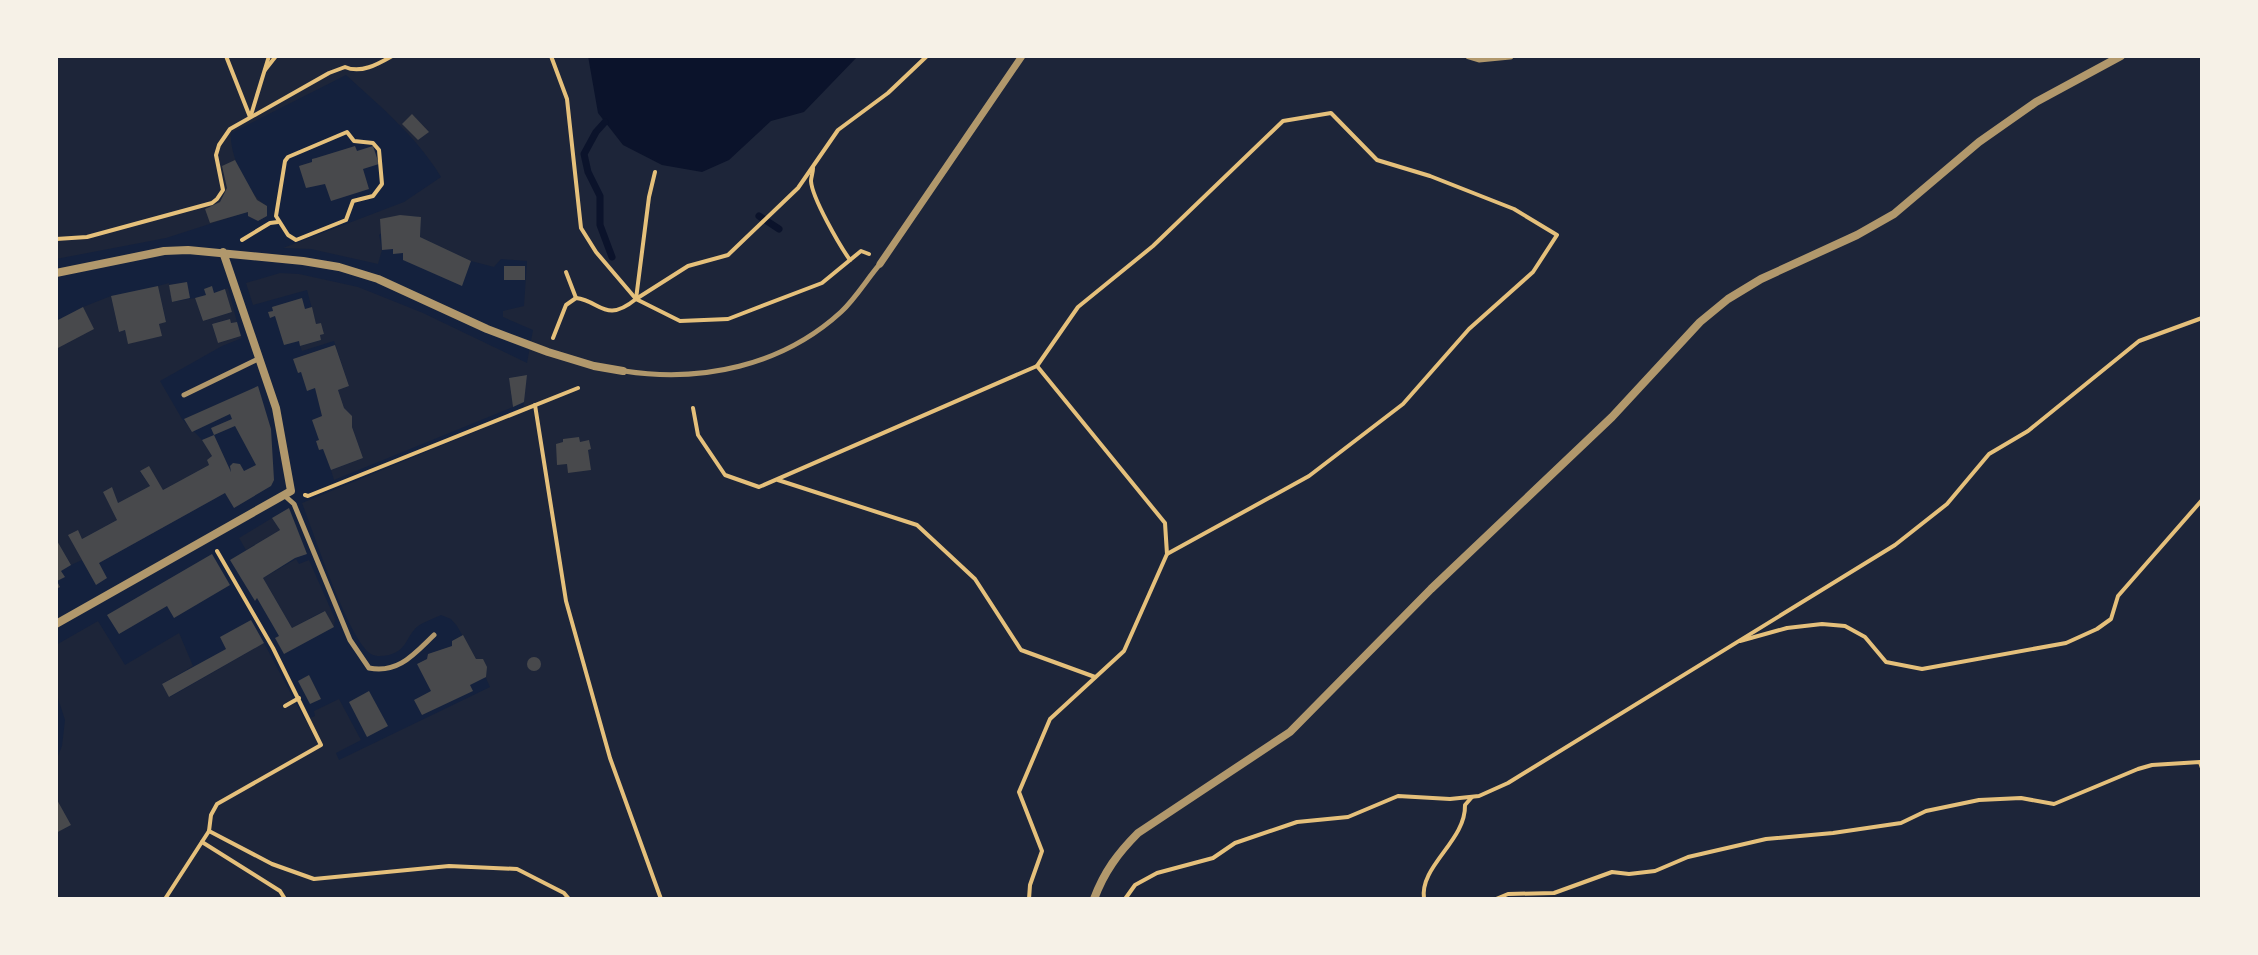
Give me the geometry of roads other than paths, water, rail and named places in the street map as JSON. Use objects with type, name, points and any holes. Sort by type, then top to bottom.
[{"type":"street","points":[[880,264],[1022,56]]},
{"type":"street","points":[[1469,56],[1479,59],[1510,56]]},
{"type":"street","points":[[1094,899],[1118,853],[1138,833],[1290,732],[1431,589],[1612,417],[1700,322],[1728,299],[1761,279],[1857,235],[1894,214],[1979,142],[2036,102],[2121,56]]},
{"type":"street","points":[[56,273],[164,251],[188,250],[339,267],[378,279],[487,329],[548,352],[623,371]]},
{"type":"street","points":[[56,624],[287,493],[276,408],[223,252]]},
{"type":"lane","points":[[623,371],[667,375],[709,373],[751,364],[816,330],[842,311],[880,264]]},
{"type":"lane","points":[[184,395],[258,359]]},
{"type":"lane","points":[[287,493],[350,640],[369,668],[379,670],[405,663],[434,635]]},
{"type":"waterway","points":[[605,122],[584,154],[588,172],[600,196],[600,225],[612,257]]},
{"type":"waterway","points":[[759,216],[779,229]]}]
